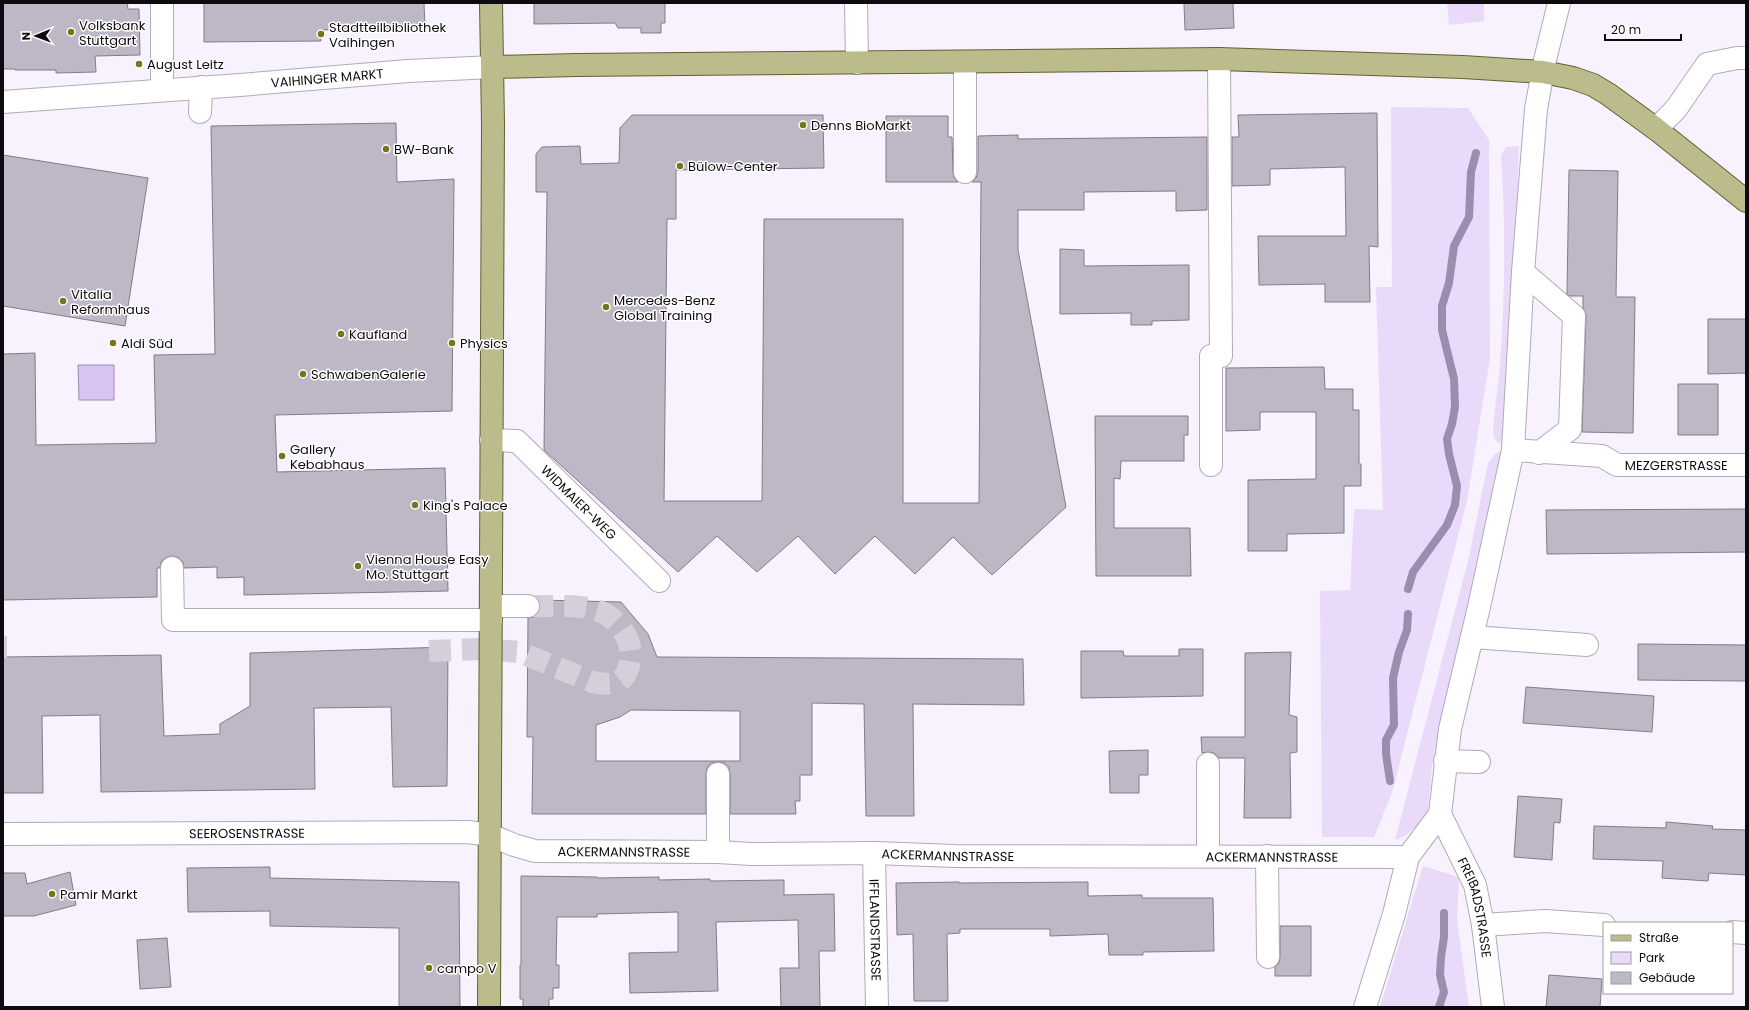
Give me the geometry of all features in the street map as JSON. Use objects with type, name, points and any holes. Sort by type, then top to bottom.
[{"type":"main road","points":[[489,1007],[493,68],[491,3]]},
{"type":"main road","points":[[493,68],[576,65],[1219,59],[1464,67],[1543,72],[1573,78],[1593,85],[1619,101],[1746,201]]},
{"type":"street","points":[[162,3],[162,90]]},
{"type":"street","points":[[856,3],[857,63]]},
{"type":"street","points":[[1365,1007],[1394,914],[1408,857],[1440,814],[1445,761],[1450,729],[1513,450],[1523,272],[1536,109],[1559,3]]},
{"type":"street","points":[[1656,129],[1676,109],[1706,64],[1737,58],[1746,58]]},
{"type":"street","points":[[1211,465],[1211,356],[1221,356],[1219,59]]},
{"type":"street","points":[[965,62],[965,172]]},
{"type":"street","name":"VAIHINGER MARKT","points":[[3,102],[408,71],[493,68]]},
{"type":"street","points":[[200,112],[201,88]]},
{"type":"street","points":[[1221,331],[1232,331],[1231,101]]},
{"type":"street","points":[[1523,272],[1574,316],[1570,428],[1539,453]]},
{"type":"street","name":"WIDMAIER-WEG","points":[[491,440],[517,441],[659,581]]},
{"type":"street","name":"MEZGERSTRASSE","points":[[1513,450],[1539,453],[1602,456],[1618,465],[1746,465]]},
{"type":"street","points":[[172,568],[173,620],[491,613],[528,606]]},
{"type":"street","points":[[1472,637],[1587,645]]},
{"type":"street","points":[[1445,761],[1479,762]]},
{"type":"street","points":[[1208,764],[1208,856]]},
{"type":"street","points":[[718,774],[718,852]]},
{"type":"street","name":"FREIBADSTRASSE","points":[[1440,814],[1475,885],[1483,925],[1493,1007]]},
{"type":"street","name":"SEEROSENSTRASSE","points":[[3,834],[422,832],[468,832],[490,834]]},
{"type":"street","name":"ACKERMANNSTRASSE","points":[[490,834],[514,845],[535,851],[718,852],[751,854],[874,853],[954,856],[1408,857]]},
{"type":"street","name":"IFFLANDSTRASSE","points":[[874,853],[877,1007]]},
{"type":"street","points":[[1267,856],[1268,957]]},
{"type":"street","points":[[1483,925],[1545,921],[1603,925]]},
{"type":"street","points":[[1733,932],[1746,933]]},
{"type":"green space","points":[[1447,3],[1484,3],[1484,21],[1449,25]]},
{"type":"green space","points":[[1391,107],[1468,108],[1489,140],[1490,358],[1467,501],[1392,793],[1374,837],[1322,837],[1320,591],[1350,590],[1354,509],[1383,510],[1376,287],[1392,287]]},
{"type":"green space","points":[[1519,146],[1514,282],[1503,444],[1496,441],[1493,433],[1499,377],[1504,294],[1504,211],[1501,156],[1506,147]]},
{"type":"green space","points":[[1502,452],[1432,767],[1428,809],[1419,824],[1405,836],[1395,840],[1469,557],[1488,463],[1496,453]]},
{"type":"green space","points":[[1423,866],[1459,877],[1457,920],[1469,1007],[1380,1007]]},
{"type":"shaded area","points":[[78,365],[114,365],[114,400],[79,400]]},
{"type":"building","name":"Volksbank Stuttgart","points":[[3,3],[127,3],[128,9],[139,9],[140,55],[95,56],[96,72],[56,73],[56,70],[3,69]]},
{"type":"building","points":[[204,3],[424,3],[425,27],[320,30],[321,41],[204,42]]},
{"type":"building","points":[[534,3],[665,3],[665,23],[661,23],[661,33],[641,33],[641,28],[618,28],[615,23],[534,24]]},
{"type":"building","points":[[1184,3],[1233,3],[1234,28],[1185,30]]},
{"type":"building","points":[[1377,113],[1378,247],[1369,246],[1370,302],[1325,302],[1325,284],[1259,285],[1258,236],[1346,236],[1345,167],[1270,169],[1270,185],[1232,186],[1232,137],[1239,137],[1238,115]]},
{"type":"building","points":[[632,115],[823,115],[824,168],[676,170],[676,219],[667,219],[664,501],[762,501],[764,219],[903,219],[903,503],[979,503],[981,182],[972,182],[976,178],[978,172],[978,136],[1018,135],[1018,139],[1207,137],[1207,210],[1176,211],[1176,191],[1084,192],[1084,210],[1018,210],[1018,250],[1066,507],[992,575],[953,537],[915,574],[875,536],[835,574],[798,536],[757,572],[717,536],[678,572],[544,450],[547,192],[536,192],[536,154],[542,147],[580,146],[581,164],[619,163],[620,128]]},
{"type":"building","points":[[886,116],[948,116],[948,137],[952,137],[953,172],[954,178],[958,182],[886,182]]},
{"type":"building","name":"SchwabenGalerie","points":[[396,123],[397,182],[454,179],[452,411],[275,415],[277,472],[445,468],[448,591],[244,595],[244,577],[217,578],[217,567],[184,568],[183,562],[178,557],[171,556],[165,558],[161,562],[160,568],[157,568],[157,597],[3,600],[3,354],[35,353],[36,445],[156,443],[154,355],[215,354],[211,126]]},
{"type":"building","points":[[3,155],[148,178],[125,326],[3,306]]},
{"type":"building","points":[[1569,170],[1618,171],[1616,297],[1635,297],[1633,433],[1582,432],[1586,316],[1583,307],[1583,296],[1570,296],[1567,294]]},
{"type":"building","points":[[1060,249],[1084,250],[1084,266],[1189,265],[1189,320],[1152,321],[1152,325],[1131,325],[1131,313],[1060,314]]},
{"type":"building","points":[[1708,319],[1746,319],[1746,373],[1708,374]]},
{"type":"building","points":[[1324,367],[1325,389],[1353,389],[1353,410],[1359,410],[1359,464],[1361,464],[1361,486],[1344,486],[1344,533],[1287,534],[1287,551],[1248,551],[1248,480],[1316,479],[1316,412],[1260,412],[1260,430],[1226,431],[1226,368]]},
{"type":"building","points":[[1678,384],[1718,384],[1718,435],[1678,435]]},
{"type":"building","points":[[1095,416],[1188,416],[1188,435],[1184,435],[1184,461],[1121,461],[1120,479],[1114,478],[1114,528],[1190,528],[1191,576],[1096,576]]},
{"type":"building","points":[[1746,509],[1746,552],[1547,554],[1546,510]]},
{"type":"building","points":[[539,600],[621,602],[648,634],[657,657],[1023,659],[1024,705],[913,704],[914,816],[866,816],[864,704],[812,703],[812,775],[800,775],[800,801],[795,801],[796,814],[730,814],[729,767],[724,763],[718,762],[711,763],[707,768],[706,814],[532,814],[533,737],[527,737],[528,618],[534,617],[539,613]],"holes":[[[631,710],[740,711],[740,761],[596,761],[596,725],[620,717]]]},
{"type":"building","points":[[1638,644],[1746,645],[1746,681],[1638,680]]},
{"type":"building","points":[[448,647],[447,786],[393,787],[391,707],[314,708],[315,789],[101,792],[100,715],[42,716],[43,793],[3,793],[3,657],[161,655],[164,736],[220,734],[220,724],[250,706],[250,653]]},
{"type":"building","points":[[1179,649],[1203,649],[1203,696],[1081,698],[1081,651],[1123,651],[1124,656],[1179,656]]},
{"type":"building","points":[[1291,652],[1289,715],[1297,717],[1297,752],[1290,753],[1291,818],[1244,818],[1245,758],[1219,758],[1214,753],[1202,753],[1201,737],[1245,737],[1245,653]]},
{"type":"building","points":[[1526,687],[1654,696],[1652,732],[1523,723]]},
{"type":"building","points":[[1148,750],[1148,775],[1139,775],[1139,793],[1110,793],[1109,751]]},
{"type":"building","points":[[1518,796],[1562,799],[1560,823],[1554,822],[1552,860],[1514,857]]},
{"type":"building","points":[[1666,822],[1713,826],[1712,829],[1746,830],[1746,875],[1709,873],[1708,881],[1662,878],[1663,861],[1593,859],[1594,826],[1666,828]]},
{"type":"building","name":"campo V","points":[[270,867],[270,878],[459,882],[460,1007],[399,1007],[399,928],[270,926],[270,911],[188,912],[187,868]]},
{"type":"building","points":[[70,872],[76,905],[34,916],[3,916],[3,873],[25,873],[27,884]]},
{"type":"building","points":[[521,876],[597,878],[659,877],[659,880],[710,879],[710,881],[784,880],[784,895],[834,894],[835,951],[819,951],[820,1007],[781,1007],[780,968],[799,968],[798,920],[716,922],[718,991],[630,993],[629,953],[678,952],[678,912],[597,914],[597,917],[557,917],[556,965],[559,965],[559,988],[553,988],[553,999],[549,999],[549,1007],[523,1007],[523,999],[520,999]]},
{"type":"building","points":[[1088,882],[1088,896],[1142,895],[1142,898],[1213,898],[1214,951],[1143,952],[1143,955],[1109,955],[1108,934],[1050,936],[1050,929],[960,929],[960,933],[947,934],[948,1001],[914,1001],[913,934],[897,935],[896,883]]},
{"type":"building","points":[[1280,926],[1311,926],[1311,976],[1275,976],[1275,967],[1279,963],[1280,957]]},
{"type":"building","points":[[167,938],[171,987],[140,989],[137,940]]},
{"type":"building","points":[[1549,975],[1602,979],[1600,1007],[1546,1007]]},
{"type":"waterway","points":[[1408,589],[1413,572],[1447,525],[1455,505],[1457,486],[1447,439],[1452,424],[1455,407],[1454,379],[1442,330],[1442,306],[1449,283],[1454,246],[1469,217],[1471,172],[1476,153]]},
{"type":"waterway","points":[[1390,781],[1386,754],[1386,740],[1394,725],[1393,678],[1399,652],[1407,630],[1408,614]]},
{"type":"waterway","points":[[1439,1007],[1444,992],[1440,975],[1444,937],[1444,913]]},
{"type":"tunnel","points":[[429,651],[480,649],[519,652],[593,682],[612,684],[624,677],[630,662],[631,653],[629,644],[621,627],[607,615],[599,611],[582,607],[528,606]]},
{"type":"place","name":"Volksbank Stuttgart","points":[[71,32]]},
{"type":"place","name":"Stadtteilbibliothek Vaihingen","points":[[321,34]]},
{"type":"place","name":"August Leitz","points":[[139,64]]},
{"type":"place","name":"Denns BioMarkt","points":[[803,125]]},
{"type":"place","name":"BW-Bank","points":[[386,149]]},
{"type":"place","name":"Bülow-Center","points":[[680,166]]},
{"type":"place","name":"Vitalia Reformhaus","points":[[63,301]]},
{"type":"place","name":"Mercedes-Benz Global Training","points":[[606,307]]},
{"type":"place","name":"Kaufland","points":[[341,334]]},
{"type":"place","name":"Aldi Süd","points":[[113,343]]},
{"type":"place","name":"Physics","points":[[452,343]]},
{"type":"place","name":"SchwabenGalerie","points":[[303,374]]},
{"type":"place","name":"Gallery Kebabhaus","points":[[282,456]]},
{"type":"place","name":"King's Palace","points":[[415,505]]},
{"type":"place","name":"Vienna House Easy Mo. Stuttgart","points":[[358,566]]},
{"type":"place","name":"Pamir Markt","points":[[52,894]]},
{"type":"place","name":"campo V","points":[[429,968]]}]
